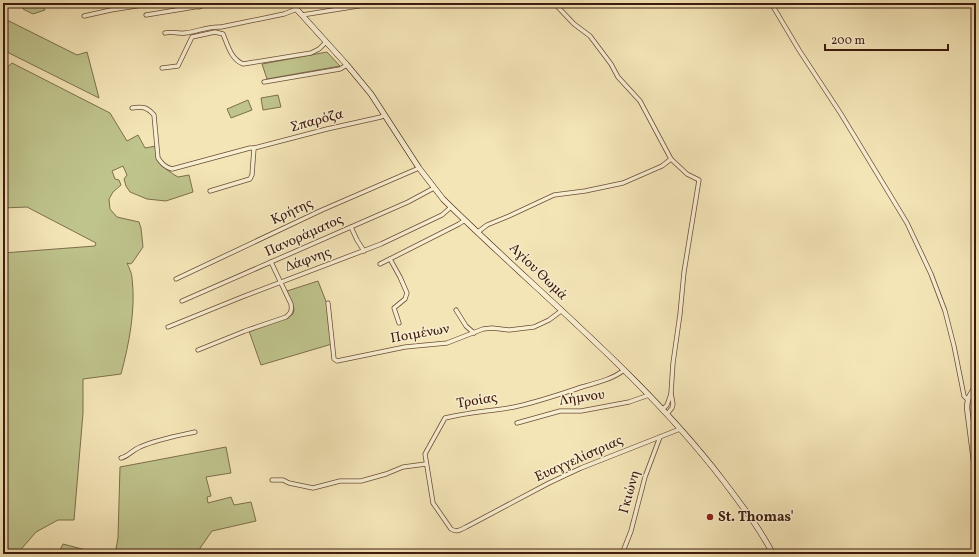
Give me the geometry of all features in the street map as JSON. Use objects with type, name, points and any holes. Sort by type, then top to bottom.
[{"type":"main road","name":"Αγίου Θωμά","points":[[291,3],[371,94],[419,168],[434,188],[464,220],[624,370],[665,412],[701,452],[757,525],[773,554]]},
{"type":"street","points":[[84,16],[155,3]]},
{"type":"street","points":[[192,3],[199,7]]},
{"type":"street","points":[[146,16],[219,3]]},
{"type":"street","points":[[302,15],[377,3]]},
{"type":"street","points":[[554,3],[574,24],[590,36],[618,78],[640,101],[671,159],[687,174],[699,180],[684,272],[673,363],[671,393],[673,404],[672,408],[665,412]]},
{"type":"street","points":[[770,3],[849,127],[907,223],[931,274],[945,311],[964,396],[968,400]]},
{"type":"street","points":[[165,33],[186,33],[212,26],[220,26],[284,14],[297,9]]},
{"type":"street","points":[[162,68],[178,66],[192,37],[216,32],[223,34],[232,55],[237,61],[243,64],[311,53],[319,49],[326,42]]},
{"type":"street","points":[[264,82],[340,69],[347,65]]},
{"type":"street","name":"Σπαρόζα","points":[[132,108],[141,106],[145,107],[154,115],[158,158],[161,163],[172,168],[207,158],[254,148],[385,115]]},
{"type":"street","points":[[210,190],[250,179],[252,175],[254,148]]},
{"type":"street","points":[[478,232],[487,225],[554,194],[585,191],[623,182],[662,166],[671,159]]},
{"type":"street","name":"Κρήτης","points":[[176,279],[322,210],[419,168]]},
{"type":"street","name":"Πανοράματος","points":[[182,301],[408,202],[434,188]]},
{"type":"street","name":"Δάφνης","points":[[168,327],[280,282],[364,251],[442,215],[451,207]]},
{"type":"street","points":[[380,264],[459,224],[464,220]]},
{"type":"street","points":[[351,227],[364,251]]},
{"type":"street","points":[[390,259],[407,293],[405,299],[394,308],[399,323]]},
{"type":"street","points":[[198,350],[245,331],[286,317],[290,314],[292,310],[291,304],[271,262]]},
{"type":"street","name":"Ποιμένων","points":[[328,303],[334,359],[337,361],[405,347],[446,343],[492,328],[509,330],[534,327],[549,320],[561,311]]},
{"type":"street","points":[[456,310],[466,326],[474,333]]},
{"type":"street","name":"Τροίας","points":[[490,515],[454,531],[433,504],[424,454],[445,418],[460,414],[515,407],[537,402],[604,380],[617,375],[624,370]]},
{"type":"street","points":[[976,387],[968,400],[967,408],[976,477]]},
{"type":"street","name":"Λήμνου","points":[[517,423],[560,411],[581,411],[629,402],[649,395]]},
{"type":"street","name":"Ευαγγελίστριας","points":[[490,515],[548,483],[581,468],[680,429]]},
{"type":"street","points":[[121,458],[129,455],[134,449],[155,441],[195,432]]},
{"type":"street","name":"Γκιώνη","points":[[622,554],[631,531],[648,467],[660,437]]},
{"type":"street","points":[[272,480],[283,480],[289,483],[313,488],[340,481],[361,481],[386,474],[403,467],[426,464]]},
{"type":"green space","points":[[25,3],[41,3],[45,10],[33,14],[23,9]]},
{"type":"green space","points":[[3,18],[77,55],[87,52],[99,98],[3,50]]},
{"type":"green space","points":[[327,52],[340,66],[267,79],[262,64]]},
{"type":"green space","points":[[12,63],[110,113],[127,141],[138,135],[145,148],[156,146],[162,164],[165,168],[178,177],[189,175],[193,192],[166,201],[147,199],[130,192],[124,179],[127,175],[123,166],[112,171],[115,179],[119,180],[121,185],[113,192],[109,199],[110,209],[117,217],[139,222],[143,247],[132,263],[127,263],[132,276],[133,302],[127,351],[121,374],[83,379],[83,413],[74,520],[58,520],[36,532],[17,554],[3,554],[3,253],[95,246],[96,243],[27,207],[3,208],[3,71]]},
{"type":"green space","points":[[278,95],[281,107],[263,110],[261,98]]},
{"type":"green space","points":[[248,100],[252,110],[231,118],[227,109]]},
{"type":"green space","points":[[318,281],[327,304],[332,344],[261,365],[249,331],[293,314],[294,309],[287,291]]},
{"type":"green space","points":[[226,447],[231,473],[206,477],[211,496],[207,497],[208,503],[231,497],[234,505],[251,502],[256,521],[212,531],[196,554],[115,554],[118,538],[120,467]]},
{"type":"green space","points":[[63,544],[97,553],[58,554]]},
{"type":"place","name":"St. Thomas'","points":[[710,517]]}]
